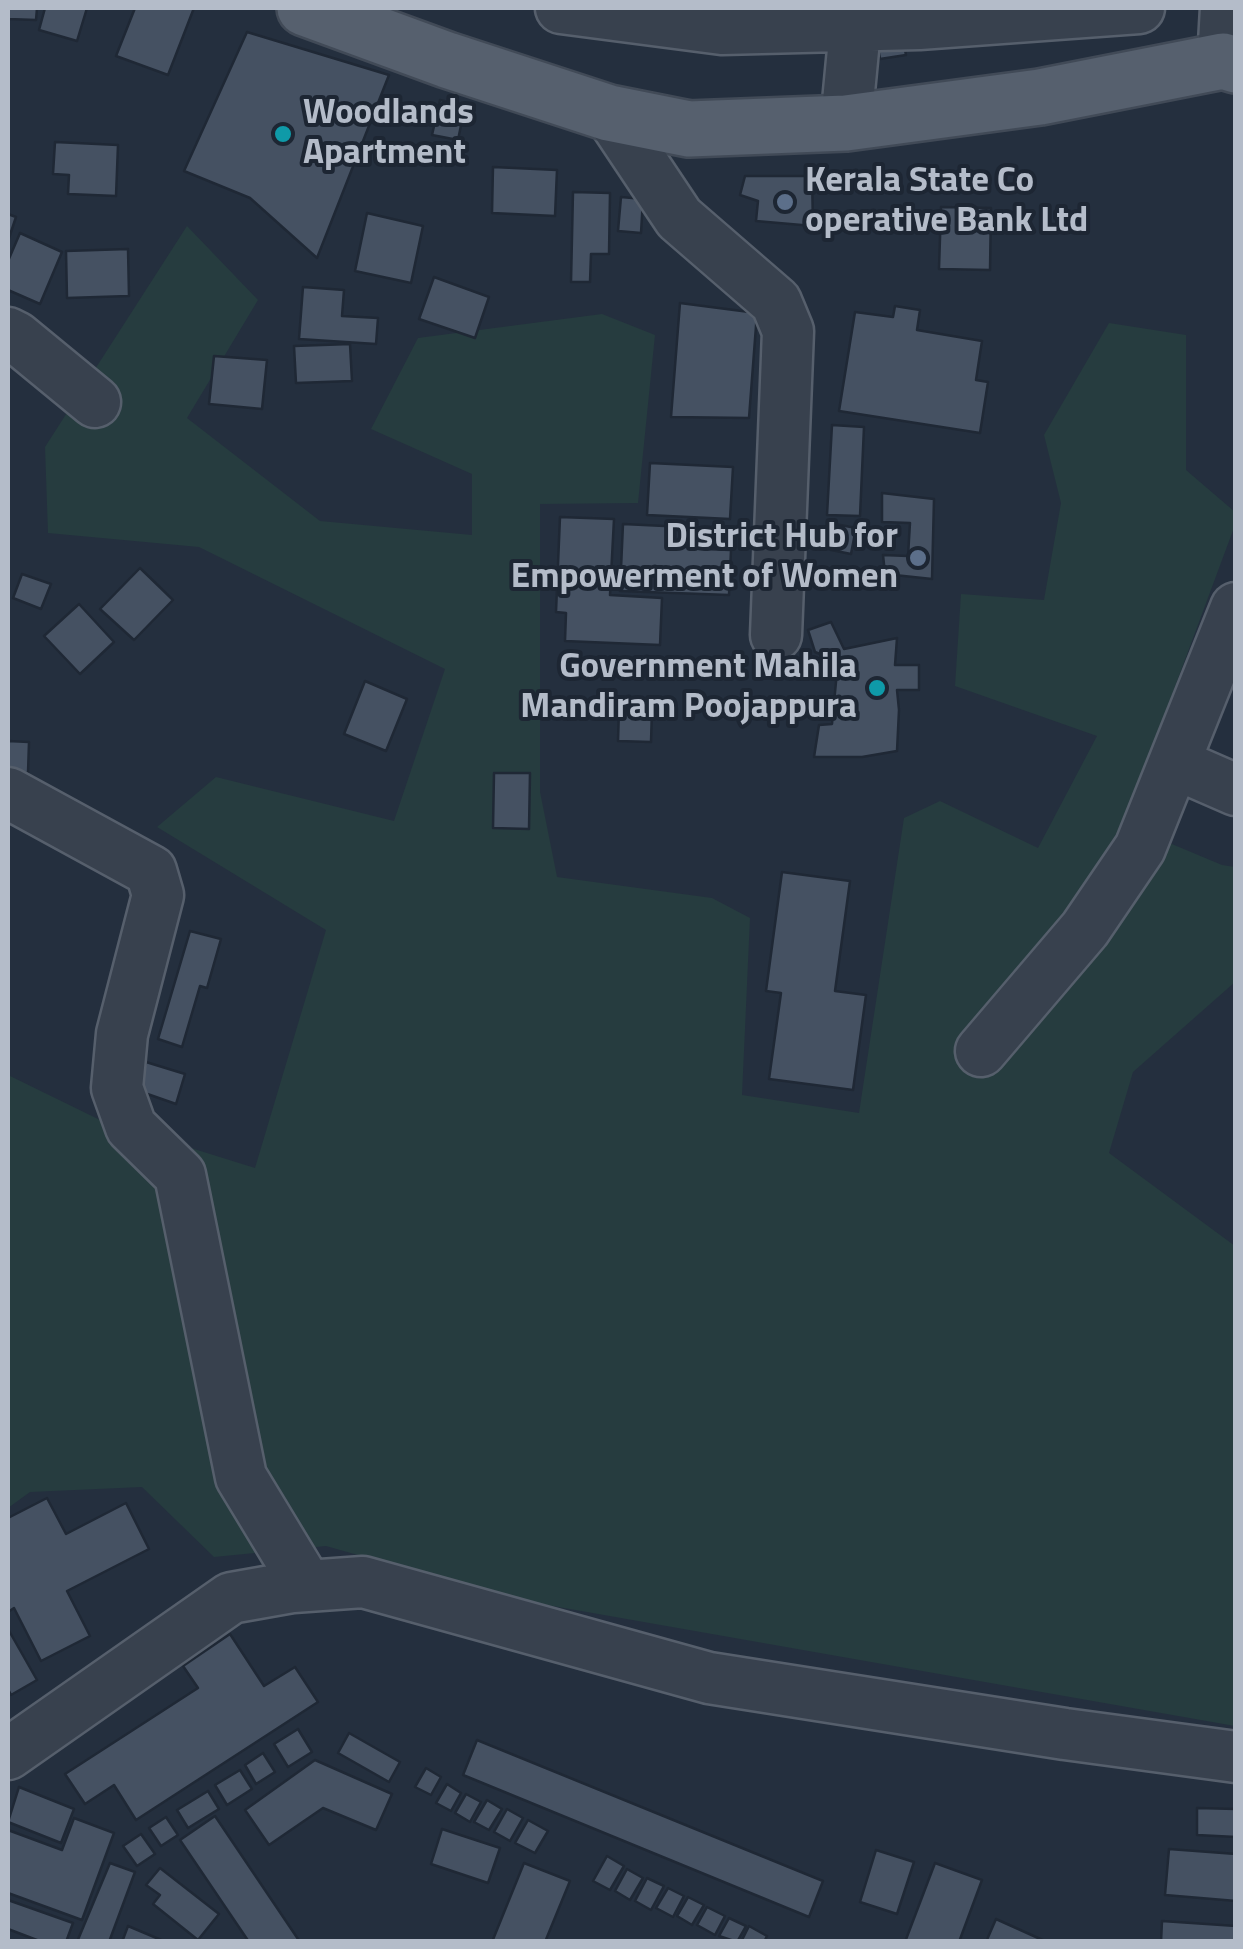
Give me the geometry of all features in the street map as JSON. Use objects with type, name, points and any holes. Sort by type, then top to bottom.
[{"type":"main road","points":[[304,8],[609,114],[689,129],[846,124],[1040,97],[1229,63]]},
{"type":"street","points":[[561,8],[722,29],[856,16],[1139,8]]},
{"type":"street","points":[[1226,8],[1229,63]]},
{"type":"street","points":[[846,124],[856,16]]},
{"type":"street","points":[[609,114],[679,218],[776,302],[788,331],[776,635]]},
{"type":"street","points":[[8,333],[96,402]]},
{"type":"street","points":[[981,1051],[1084,929],[1140,848],[1236,608]]},
{"type":"street","points":[[1174,763],[1236,790]]},
{"type":"street","points":[[8,793],[151,871],[158,895],[122,1034],[117,1088],[131,1126],[180,1176],[241,1477],[306,1586]]},
{"type":"street","points":[[8,1754],[231,1598],[364,1582],[709,1678],[1236,1757]]},
{"type":"green space","points":[[187,226],[258,300],[187,418],[320,521],[472,535],[472,474],[371,429],[418,338],[602,314],[655,335],[638,503],[540,504],[540,792],[557,877],[712,898],[750,918],[742,1095],[859,1113],[904,818],[940,801],[1038,848],[1097,736],[955,686],[961,594],[1044,600],[1061,503],[1044,435],[1109,323],[1186,335],[1186,470],[1235,512],[1235,525],[1124,824],[1235,867],[1235,982],[1133,1072],[1109,1153],[1235,1246],[1235,1726],[513,1599],[326,1546],[214,1557],[142,1487],[30,1492],[8,1508],[8,1075],[98,1119],[255,1168],[326,930],[157,827],[216,777],[394,821],[445,669],[199,547],[48,533],[45,447]]},
{"type":"building","points":[[8,8],[37,8],[36,20],[8,19]]},
{"type":"building","points":[[45,8],[87,8],[77,41],[39,30]]},
{"type":"building","points":[[135,8],[194,8],[168,75],[116,56]]},
{"type":"building","points":[[900,25],[906,55],[880,59],[875,30]]},
{"type":"building","name":"Woodlands Apartment","points":[[247,32],[389,75],[317,258],[250,198],[184,171]]},
{"type":"building","points":[[440,100],[465,106],[458,140],[432,135]]},
{"type":"building","points":[[55,142],[118,145],[116,196],[68,194],[69,175],[53,174]]},
{"type":"building","points":[[493,167],[557,170],[555,216],[492,213]]},
{"type":"building","name":"Kerala State Co operative Bank Ltd","points":[[745,176],[812,176],[813,226],[756,221],[758,201],[740,195]]},
{"type":"building","points":[[573,192],[610,193],[609,254],[591,254],[590,282],[571,282]]},
{"type":"building","points":[[621,197],[643,199],[641,233],[618,231]]},
{"type":"building","points":[[941,207],[991,208],[990,270],[939,269]]},
{"type":"building","points":[[367,213],[423,226],[411,283],[355,271]]},
{"type":"building","points":[[8,214],[16,217],[8,241]]},
{"type":"building","points":[[20,233],[62,252],[40,304],[8,290],[8,261]]},
{"type":"building","points":[[128,249],[129,296],[67,298],[66,251]]},
{"type":"building","points":[[434,277],[489,297],[475,338],[419,319]]},
{"type":"building","points":[[303,287],[344,290],[342,316],[378,318],[376,344],[299,339]]},
{"type":"building","points":[[680,303],[757,313],[749,418],[671,417]]},
{"type":"building","points":[[895,306],[920,310],[917,330],[982,341],[976,380],[988,382],[980,433],[839,411],[855,312],[893,317]]},
{"type":"building","points":[[350,344],[352,381],[296,383],[294,346]]},
{"type":"building","points":[[214,356],[267,360],[262,409],[209,404]]},
{"type":"building","points":[[832,425],[864,427],[860,516],[827,515]]},
{"type":"building","points":[[650,463],[733,467],[730,519],[647,515]]},
{"type":"building","points":[[882,493],[934,499],[932,579],[885,574],[883,555],[908,556],[910,523],[882,522]]},
{"type":"building","points":[[560,517],[614,519],[610,595],[662,598],[660,645],[565,641],[566,613],[556,612]]},
{"type":"building","points":[[623,524],[706,528],[704,549],[731,550],[729,595],[620,591]]},
{"type":"building","points":[[835,524],[856,528],[851,554],[831,550]]},
{"type":"building","points":[[140,568],[173,600],[134,640],[100,609]]},
{"type":"building","points":[[22,574],[51,584],[41,609],[13,598]]},
{"type":"building","points":[[79,604],[114,642],[80,674],[44,636]]},
{"type":"building","name":"Government Mahila Mandiram Poojappura","points":[[831,622],[844,649],[897,638],[895,665],[919,665],[919,690],[897,690],[897,751],[862,757],[814,757],[819,725],[832,724],[838,661],[815,652],[808,630]]},
{"type":"building","points":[[365,681],[407,699],[386,751],[344,734]]},
{"type":"building","points":[[619,709],[652,710],[651,742],[618,741]]},
{"type":"building","points":[[8,741],[29,742],[28,773],[8,773]]},
{"type":"building","points":[[494,773],[530,773],[529,829],[493,828]]},
{"type":"building","points":[[782,872],[850,881],[835,991],[866,995],[853,1090],[769,1079],[781,993],[766,991]]},
{"type":"building","points":[[190,931],[221,939],[207,988],[200,986],[182,1047],[158,1039]]},
{"type":"building","points":[[146,1062],[185,1074],[176,1104],[136,1090]]},
{"type":"building","points":[[47,1498],[66,1534],[126,1503],[149,1549],[67,1591],[90,1636],[41,1661],[14,1608],[8,1612],[8,1518]]},
{"type":"building","points":[[8,1629],[37,1680],[11,1695],[8,1689]]},
{"type":"building","points":[[230,1634],[264,1686],[295,1667],[318,1702],[136,1820],[114,1785],[85,1804],[65,1774],[198,1688],[183,1666]]},
{"type":"building","points":[[298,1729],[312,1752],[288,1767],[274,1744]]},
{"type":"building","points":[[349,1733],[400,1762],[389,1782],[338,1753]]},
{"type":"building","points":[[477,1740],[823,1881],[809,1917],[463,1775]]},
{"type":"building","points":[[263,1753],[275,1772],[256,1784],[245,1765]]},
{"type":"building","points":[[315,1760],[392,1794],[376,1830],[323,1808],[269,1845],[245,1810]]},
{"type":"building","points":[[426,1768],[441,1777],[431,1795],[415,1787]]},
{"type":"building","points":[[240,1770],[252,1789],[227,1805],[215,1785]]},
{"type":"building","points":[[447,1784],[461,1793],[451,1811],[436,1803]]},
{"type":"building","points":[[19,1787],[74,1809],[61,1843],[8,1822]]},
{"type":"building","points":[[208,1791],[219,1809],[188,1828],[177,1810]]},
{"type":"building","points":[[466,1794],[481,1802],[470,1822],[455,1813]]},
{"type":"building","points":[[487,1800],[502,1809],[489,1830],[474,1822]]},
{"type":"building","points":[[1197,1808],[1236,1809],[1236,1837],[1197,1835]]},
{"type":"building","points":[[507,1809],[523,1818],[510,1841],[494,1832]]},
{"type":"building","points":[[215,1816],[300,1942],[249,1942],[180,1840]]},
{"type":"building","points":[[166,1817],[178,1835],[161,1846],[149,1828]]},
{"type":"building","points":[[74,1818],[114,1833],[82,1920],[8,1893],[8,1830],[62,1850]]},
{"type":"building","points":[[528,1820],[548,1831],[535,1853],[515,1843]]},
{"type":"building","points":[[442,1829],[500,1848],[488,1883],[431,1864]]},
{"type":"building","points":[[141,1834],[155,1854],[137,1866],[123,1846]]},
{"type":"building","points":[[1169,1849],[1236,1854],[1236,1901],[1165,1895]]},
{"type":"building","points":[[876,1850],[914,1862],[897,1914],[860,1902]]},
{"type":"building","points":[[607,1856],[624,1866],[610,1890],[593,1881]]},
{"type":"building","points":[[110,1863],[135,1872],[109,1942],[77,1942]]},
{"type":"building","points":[[524,1863],[570,1881],[545,1942],[492,1942]]},
{"type":"building","points":[[935,1863],[982,1880],[959,1942],[905,1942]]},
{"type":"building","points":[[160,1868],[219,1914],[198,1940],[153,1904],[160,1895],[146,1885]]},
{"type":"building","points":[[627,1869],[643,1878],[630,1900],[615,1891]]},
{"type":"building","points":[[647,1878],[664,1886],[651,1910],[635,1901]]},
{"type":"building","points":[[668,1888],[684,1896],[673,1917],[656,1908]]},
{"type":"building","points":[[688,1897],[704,1905],[692,1925],[677,1916]]},
{"type":"building","points":[[8,1900],[73,1923],[66,1942],[42,1942],[8,1929]]},
{"type":"building","points":[[707,1907],[725,1916],[715,1935],[697,1925]]},
{"type":"building","points":[[729,1918],[746,1926],[737,1942],[719,1936]]},
{"type":"building","points":[[996,1919],[1047,1942],[986,1942]]},
{"type":"building","points":[[1162,1921],[1236,1926],[1236,1942],[1161,1942]]},
{"type":"building","points":[[128,1926],[166,1942],[122,1942]]},
{"type":"building","points":[[749,1926],[767,1936],[764,1942],[741,1942]]},
{"type":"place","name":"Woodlands Apartment","points":[[283,134]]},
{"type":"place","name":"Kerala State Co operative Bank Ltd","points":[[785,202]]},
{"type":"place","name":"District Hub for Empowerment of Women","points":[[918,558]]},
{"type":"place","name":"Government Mahila Mandiram Poojappura","points":[[877,688]]}]
